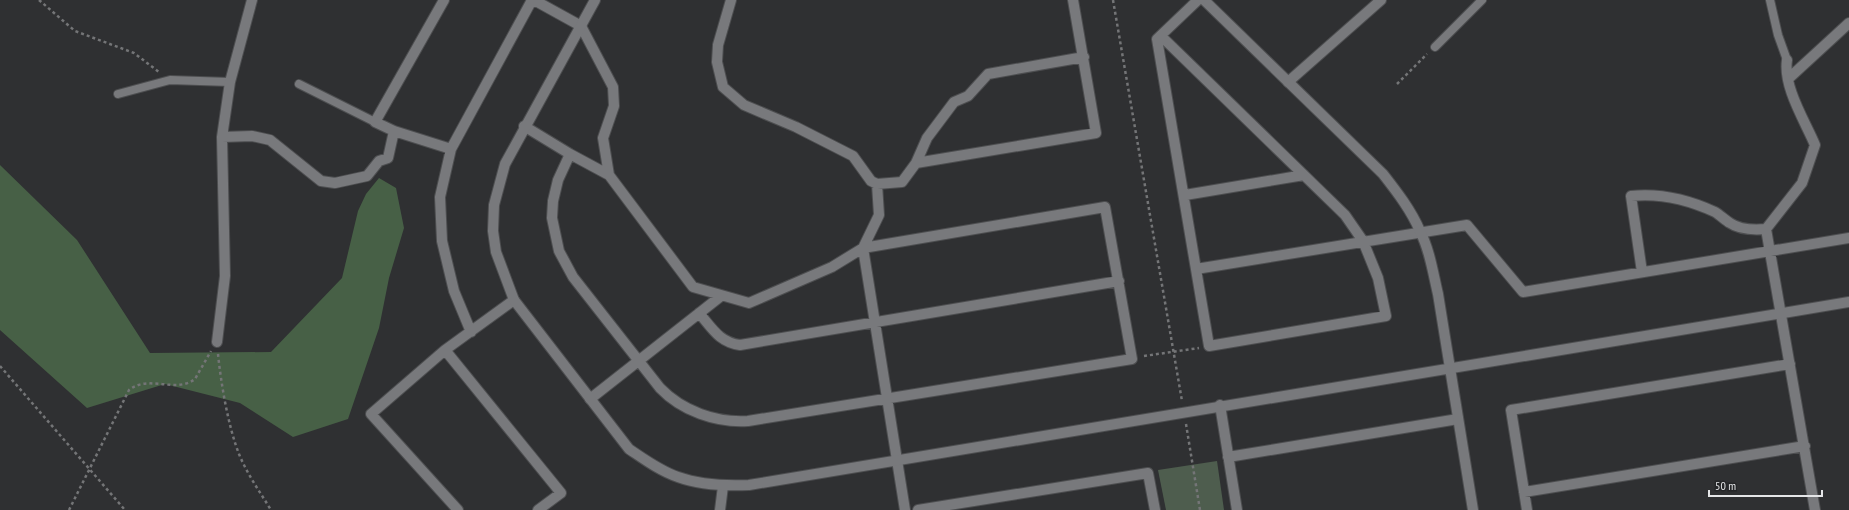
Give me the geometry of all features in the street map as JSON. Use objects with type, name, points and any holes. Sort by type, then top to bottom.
[{"type":"street","points":[[217,342],[225,276],[222,137],[230,82],[252,0]]},
{"type":"street","points":[[444,0],[375,122],[394,131],[451,149]]},
{"type":"street","points":[[471,332],[454,291],[442,241],[440,197],[451,149],[533,0],[581,26],[613,87],[614,106],[603,138],[609,175]]},
{"type":"street","points":[[595,0],[524,126],[505,164],[494,205],[493,231],[496,252],[514,300],[629,449],[653,465],[678,477],[723,486],[749,485],[1849,302]]},
{"type":"street","points":[[731,0],[718,45],[717,62],[723,87],[744,106],[796,127],[853,156],[871,182],[877,184],[902,182],[916,163],[927,138],[954,102],[968,96],[988,74],[1084,57]]},
{"type":"street","points":[[916,163],[1096,133],[1073,0]]},
{"type":"street","points":[[1161,36],[1345,215],[1363,241],[1378,278],[1386,316],[1209,346],[1185,196],[1157,39],[1198,0]]},
{"type":"street","points":[[1204,0],[1382,174],[1405,203],[1421,232],[1431,264],[1450,368],[1473,510]]},
{"type":"street","points":[[1288,82],[1381,0]]},
{"type":"street","points":[[1788,79],[1849,24]]},
{"type":"street","points":[[1642,272],[1631,196],[1644,195],[1683,200],[1716,213],[1731,224],[1751,230],[1766,229],[1802,184],[1814,145],[1797,107],[1788,79],[1786,70],[1787,60]]},
{"type":"street","points":[[524,126],[570,154],[609,175],[693,287],[749,303],[832,267],[863,248],[1106,207],[1132,358],[748,421],[733,422],[718,419],[680,404],[668,396],[638,361],[573,277],[559,251],[552,218],[553,201],[558,180],[570,154]]},
{"type":"street","points":[[222,137],[252,136],[270,140],[321,181],[335,183],[367,176],[379,161],[388,158],[394,131]]},
{"type":"street","points":[[1185,196],[1304,175]]},
{"type":"street","points":[[877,184],[879,215],[863,248],[905,510]]},
{"type":"street","points":[[1196,269],[1467,225],[1523,292],[1849,238]]},
{"type":"street","points":[[1766,229],[1815,510]]},
{"type":"street","points":[[699,313],[721,339],[740,345],[1119,281]]},
{"type":"street","points":[[590,399],[721,296]]},
{"type":"street","points":[[458,510],[372,414],[445,350],[514,300]]},
{"type":"street","points":[[445,350],[561,493],[538,510]]},
{"type":"street","points":[[1527,510],[1511,410],[1790,364]]},
{"type":"street","points":[[1220,406],[1237,510]]},
{"type":"street","points":[[1228,458],[1458,419]]},
{"type":"street","points":[[1524,492],[1804,446]]},
{"type":"street","points":[[918,510],[1148,473],[1155,510]]},
{"type":"street","points":[[720,510],[723,486]]},
{"type":"lane","points":[[1435,47],[1444,34],[1482,0]]},
{"type":"lane","points":[[1770,0],[1778,35],[1787,60]]},
{"type":"lane","points":[[118,94],[170,80],[230,82]]},
{"type":"lane","points":[[299,84],[375,122]]},
{"type":"path","points":[[39,0],[75,31],[134,53],[170,80]]},
{"type":"path","points":[[1113,0],[1200,510]]},
{"type":"path","points":[[1397,84],[1435,47]]},
{"type":"path","points":[[69,510],[129,390],[135,385],[146,383],[180,385],[191,382],[195,379],[217,342]]},
{"type":"path","points":[[1132,358],[1209,346]]},
{"type":"path","points":[[0,366],[125,510]]},
{"type":"path","points":[[219,368],[234,438],[239,454],[248,473],[271,510]]},
{"type":"green space","points":[[0,165],[77,240],[150,353],[271,352],[342,278],[358,211],[366,194],[379,178],[396,188],[404,228],[389,278],[379,328],[348,419],[293,437],[240,403],[165,384],[87,408],[0,330]]},
{"type":"green space","points":[[1217,461],[1224,510],[1166,510],[1158,470]]}]
